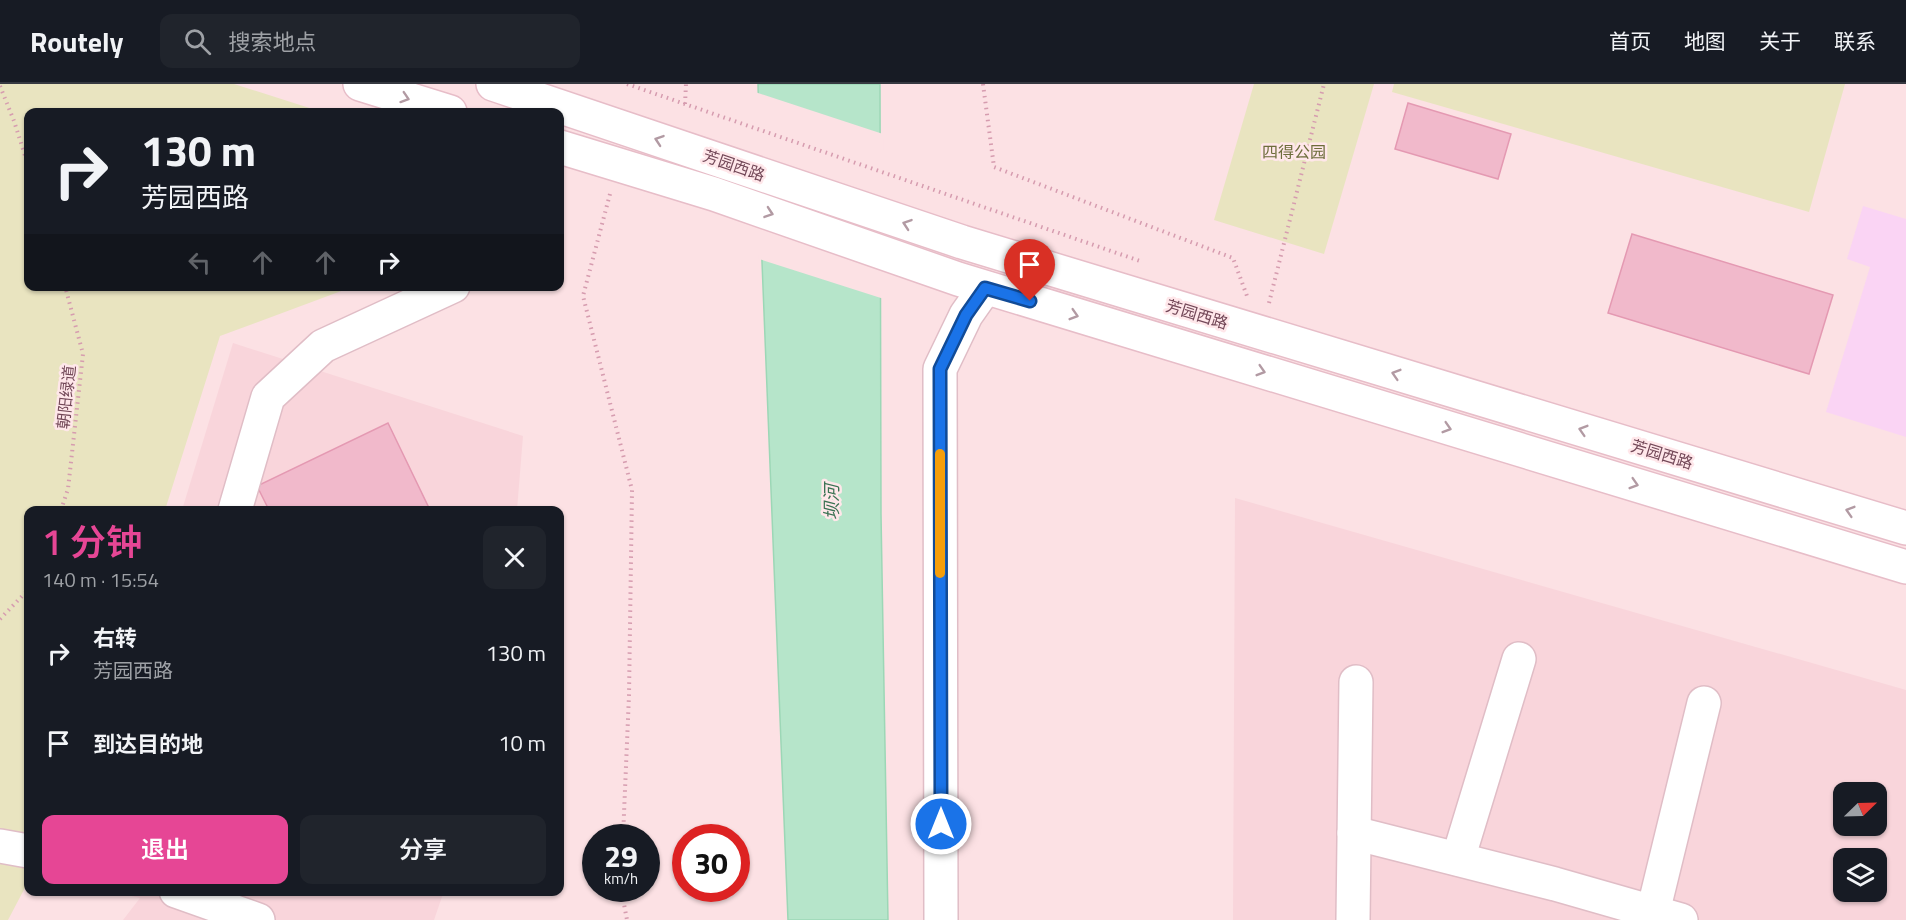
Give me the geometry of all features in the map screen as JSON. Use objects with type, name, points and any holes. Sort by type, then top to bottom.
[{"type":"main road","points":[[360,84],[437,108]]},
{"type":"main road","name":"芳园西路","points":[[493,84],[962,242],[1906,528]]},
{"type":"main road","name":"芳园西路","points":[[564,148],[714,194],[971,283],[1906,567]]},
{"type":"main road","points":[[941,920],[940,369],[966,315],[971,283]]},
{"type":"main road","points":[[236,506],[268,397],[323,346],[442,291]]},
{"type":"main road","points":[[1458,859],[1519,659]]},
{"type":"main road","points":[[1353,920],[1356,682]]},
{"type":"main road","points":[[1354,833],[1458,859],[1663,917],[1704,703]]},
{"type":"main road","points":[[0,846],[24,850]]},
{"type":"main road","points":[[190,896],[258,920]]},
{"type":"path","points":[[627,84],[867,167]]},
{"type":"path","points":[[685,104],[686,84]]},
{"type":"path","points":[[983,84],[994,167],[1233,258],[1260,333]]},
{"type":"path","points":[[1260,333],[1324,84]]},
{"type":"path","points":[[0,87],[24,152]]},
{"type":"path","points":[[618,164],[583,296],[632,490],[629,695],[624,824]]},
{"type":"path","name":"朝阳绿道","points":[[63,506],[69,489],[83,354],[66,291]]},
{"type":"path","points":[[0,619],[24,594]]},
{"type":"path","points":[[624,902],[627,920]]},
{"type":"shaded area","points":[[1863,206],[1906,219],[1906,437],[1826,412],[1870,267],[1847,259]]},
{"type":"shaded area","points":[[233,343],[523,436],[517,506],[183,506]]},
{"type":"shaded area","points":[[1235,498],[1906,690],[1906,920],[1233,920]]},
{"type":"shaded area","points":[[132,896],[442,896],[434,920],[123,920],[140,898]]},
{"type":"green space","points":[[0,84],[234,84],[309,108],[24,108],[24,291],[341,291],[220,336],[166,506],[24,506],[24,890],[8,920],[0,920]]},
{"type":"green space","name":"四得公园","points":[[1254,84],[1374,84],[1324,254],[1214,220]]},
{"type":"green space","points":[[1394,84],[1845,84],[1809,212],[1392,92]]},
{"type":"water","name":"坝河","points":[[758,84],[880,84],[881,514],[888,920],[788,920],[762,262]]},
{"type":"pier","points":[[755,92],[883,134],[884,299],[759,259]]},
{"type":"building","points":[[1408,103],[1511,134],[1498,179],[1395,149]]},
{"type":"building","points":[[1632,234],[1833,295],[1809,374],[1608,313]]},
{"type":"building","points":[[388,423],[428,506],[267,506],[257,486]]},
{"type":"slow traffic","points":[[940,454],[940,573]]},
{"type":"route","points":[[941,824],[940,369],[966,315],[985,288],[1030,301]]}]
